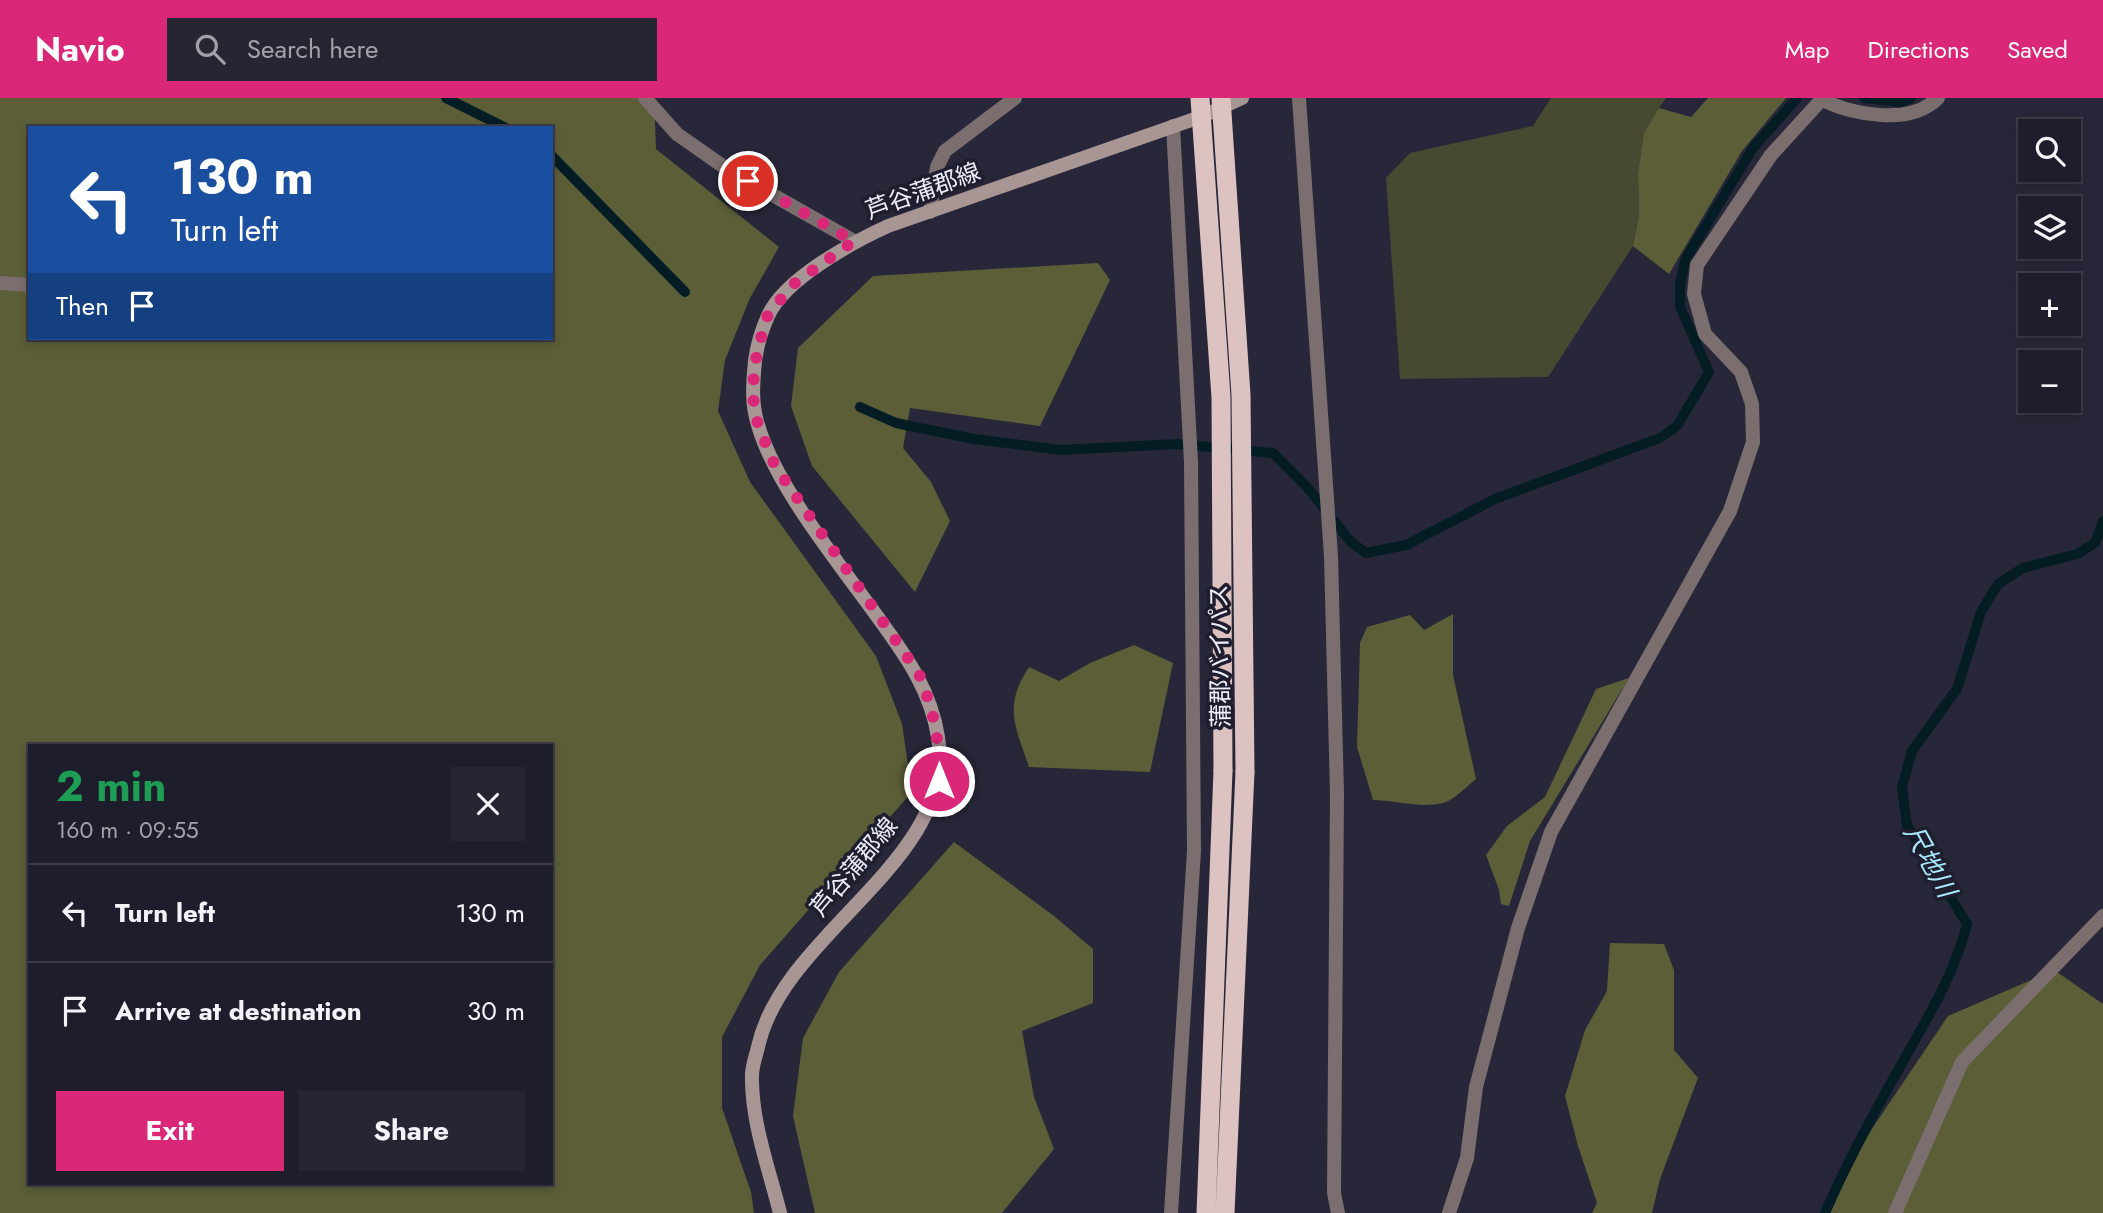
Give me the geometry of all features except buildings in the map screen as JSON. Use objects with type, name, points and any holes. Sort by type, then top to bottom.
[{"type":"highway","name":"蒲郡バイパス","points":[[1200,98],[1221,397],[1223,771],[1206,1213]]},
{"type":"highway","name":"蒲郡バイパス","points":[[1220,98],[1241,395],[1245,772],[1225,1213]]},
{"type":"main road","name":"芦谷蒲郡線","points":[[780,1213],[762,1146],[752,1074],[765,1017],[785,984],[895,860],[923,820],[939,781],[939,740],[932,706],[919,674],[775,466],[758,425],[752,392],[757,352],[768,314],[795,283],[854,241],[1173,127],[1242,98]]},
{"type":"street","points":[[645,98],[677,134],[727,169],[854,241]]},
{"type":"street","points":[[930,212],[937,167],[945,151],[1015,98]]},
{"type":"street","points":[[1299,98],[1331,556],[1336,794],[1334,1193],[1338,1213]]},
{"type":"street","points":[[1449,1213],[1467,1158],[1476,1087],[1518,928],[1551,832],[1730,511],[1753,442],[1752,404],[1741,372],[1706,334],[1694,294],[1697,265],[1771,155],[1823,99],[1859,113],[1894,114],[1914,112],[1938,98]]},
{"type":"street","points":[[1171,1213],[1194,852],[1191,463],[1173,127]]},
{"type":"street","points":[[0,283],[28,285]]},
{"type":"street","points":[[1895,1213],[1962,1062],[2103,916]]},
{"type":"green space","points":[[0,98],[654,98],[656,149],[779,247],[750,298],[725,360],[718,411],[750,482],[876,656],[902,724],[912,792],[760,965],[722,1037],[722,1108],[751,1192],[754,1213],[0,1213]]},
{"type":"green space","points":[[1551,98],[1666,98],[1659,108],[1638,175],[1639,215],[1633,246],[1548,377],[1400,379],[1386,178],[1410,153],[1533,126]]},
{"type":"green space","points":[[1708,98],[1786,98],[1742,151],[1669,274],[1633,246],[1639,215],[1638,175],[1644,133],[1659,108],[1691,117]]},
{"type":"green space","points":[[1098,263],[1110,280],[1040,426],[910,408],[903,448],[931,482],[950,521],[915,592],[812,466],[791,406],[798,348],[873,276]]},
{"type":"green space","points":[[1453,614],[1453,675],[1476,779],[1453,798],[1433,805],[1373,800],[1357,747],[1360,643],[1367,627],[1410,615],[1424,630]]},
{"type":"green space","points":[[1134,645],[1173,663],[1150,772],[1029,767],[1016,727],[1014,705],[1021,681],[1029,667],[1059,681],[1090,663]]},
{"type":"green space","points":[[1629,678],[1530,841],[1509,906],[1501,904],[1499,890],[1486,855],[1507,826],[1545,797],[1596,689]]},
{"type":"green space","points":[[954,842],[1054,916],[1093,949],[1093,1003],[1022,1031],[1034,1097],[1054,1149],[1002,1213],[815,1213],[793,1116],[803,1038],[839,972]]},
{"type":"green space","points":[[1610,943],[1664,944],[1674,970],[1674,1050],[1698,1078],[1660,1179],[1652,1213],[1592,1213],[1597,1203],[1565,1096],[1585,1030],[1607,991]]},
{"type":"green space","points":[[2054,970],[2103,1004],[2103,1213],[1830,1213],[1855,1154],[1948,1016]]},
{"type":"waterway","points":[[446,98],[502,126]]},
{"type":"waterway","points":[[860,407],[896,423],[974,439],[1061,450],[1177,444],[1273,453],[1307,487],[1351,542],[1366,553],[1406,545],[1497,498],[1660,438],[1677,426],[1709,372],[1680,307],[1680,285],[1685,260],[1753,148],[1797,98]]},
{"type":"waterway","points":[[1864,98],[1901,102],[1911,98]]},
{"type":"waterway","points":[[553,157],[685,292]]},
{"type":"waterway","name":"尺地川","points":[[1825,1213],[1861,1138],[1939,996],[1955,961],[1967,924],[1907,825],[1902,787],[1912,751],[1957,689],[1981,612],[1998,584],[2023,568],[2077,554],[2095,543],[2103,521]]},
{"type":"route","points":[[748,181],[854,241],[795,283],[768,314],[757,352],[752,392],[758,425],[775,466],[817,531],[919,674],[932,706],[939,740],[939,781]]}]
